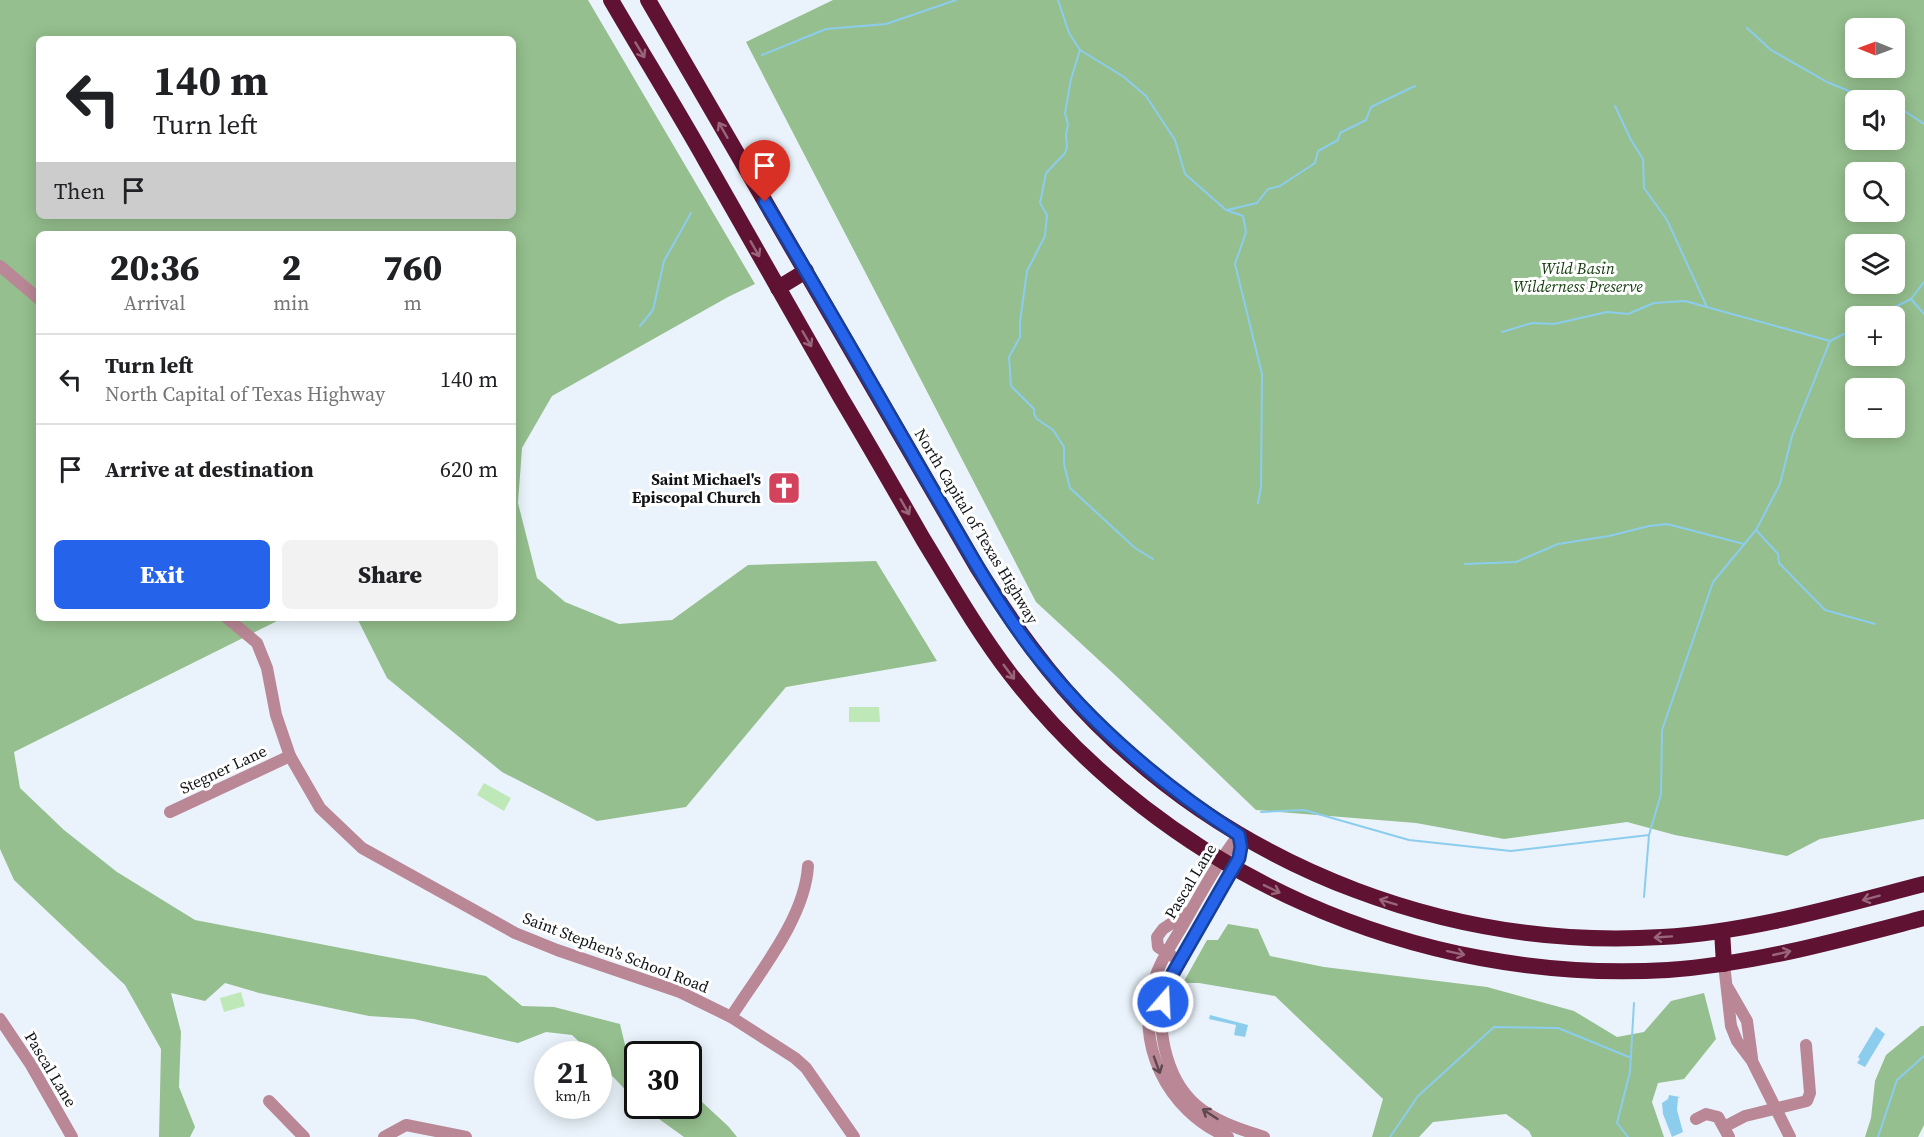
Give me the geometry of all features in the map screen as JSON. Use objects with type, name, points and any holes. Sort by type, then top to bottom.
[{"type":"highway","points":[[611,0],[986,641],[1013,678],[1057,728],[1105,776],[1161,820],[1227,865],[1285,896],[1342,920],[1410,943],[1532,966],[1576,970],[1637,971],[1724,964],[1777,954],[1924,918]]},
{"type":"highway","name":"North Capital of Texas Highway","points":[[648,0],[1004,611],[1072,698],[1116,741],[1176,792],[1239,835],[1296,866],[1340,885],[1407,908],[1468,924],[1559,936],[1661,938],[1722,931],[1818,911],[1924,884]]},
{"type":"highway","points":[[778,288],[806,271]]},
{"type":"highway","points":[[1722,931],[1724,964]]},
{"type":"street","points":[[0,266],[36,296]]},
{"type":"street","name":"Saint Stephen's School Road","points":[[231,621],[257,643],[267,668],[276,715],[290,756],[320,808],[362,848],[515,933],[556,950],[680,992],[731,1017],[795,1058],[806,1068],[854,1137]]},
{"type":"street","name":"Stegner Lane","points":[[170,812],[290,756]]},
{"type":"street","name":"Pascal Lane","points":[[1228,1137],[1213,1131],[1192,1116],[1180,1094],[1162,1032],[1161,1013],[1168,984],[1227,865],[1239,835]]},
{"type":"street","name":"Pascal Lane","points":[[1227,865],[1194,906],[1166,953],[1155,978],[1149,1011],[1151,1045],[1157,1068],[1180,1094],[1228,1125],[1261,1137]]},
{"type":"street","points":[[731,1017],[797,912],[806,887],[808,866]]},
{"type":"street","points":[[1166,953],[1180,961]]},
{"type":"street","points":[[1724,964],[1731,1026],[1737,1041],[1752,1060],[1790,1137]]},
{"type":"street","points":[[1155,978],[1168,984]]},
{"type":"street","points":[[1727,987],[1747,1021],[1752,1060]]},
{"type":"street","name":"Pascal Lane","points":[[0,1019],[31,1065],[72,1137]]},
{"type":"street","points":[[1731,1026],[1747,1021]]},
{"type":"street","points":[[1696,1119],[1703,1114],[1718,1117],[1726,1132],[1744,1116],[1802,1104],[1809,1100],[1806,1045]]},
{"type":"street","points":[[269,1101],[304,1137]]},
{"type":"street","points":[[384,1137],[406,1125],[466,1137]]},
{"type":"green space","points":[[0,0],[588,0],[755,284],[552,396],[522,448],[518,503],[537,578],[565,602],[619,624],[672,620],[748,565],[876,561],[937,661],[786,687],[686,807],[597,821],[502,772],[387,678],[358,621],[516,621],[516,231],[36,231],[36,621],[277,621],[14,752],[20,788],[64,830],[117,872],[195,920],[486,976],[522,1006],[554,1007],[620,1024],[624,1041],[624,1088],[612,1076],[612,1041],[578,1041],[572,1035],[546,1032],[518,1043],[414,1019],[369,1016],[259,993],[225,983],[205,1001],[171,993],[181,1032],[179,1087],[195,1127],[190,1137],[159,1137],[161,1049],[125,985],[14,880],[0,849]]},
{"type":"green space","name":"Wild Basin Wilderness Preserve","points":[[833,0],[1924,0],[1924,819],[1820,839],[1787,856],[1675,835],[1627,822],[1504,839],[1416,823],[1256,810],[1036,602],[746,42]]},
{"type":"green space","points":[[849,707],[879,707],[880,722],[849,722]]},
{"type":"green space","points":[[484,783],[511,798],[504,811],[477,795]]},
{"type":"green space","points":[[1228,924],[1258,929],[1270,956],[1324,967],[1487,987],[1574,1011],[1617,1037],[1644,1032],[1671,1001],[1704,993],[1716,1039],[1684,1079],[1658,1083],[1652,1102],[1664,1137],[1532,1137],[1529,1131],[1506,1114],[1433,1122],[1419,1137],[1372,1137],[1383,1099],[1275,996],[1199,983],[1183,983],[1207,940],[1218,940]]},
{"type":"green space","points":[[241,992],[245,1006],[224,1012],[220,998]]},
{"type":"green space","points":[[1921,1026],[1924,1026],[1924,1125],[1918,1137],[1865,1137],[1871,1118],[1875,1081],[1886,1055]]},
{"type":"green space","points":[[702,1102],[737,1137],[684,1137],[659,1119],[702,1119]]},
{"type":"water","points":[[1210,1015],[1248,1025],[1245,1037],[1234,1035],[1236,1025],[1209,1019]]},
{"type":"water","points":[[1876,1027],[1885,1034],[1865,1067],[1857,1063],[1860,1059],[1858,1057]]},
{"type":"water","points":[[1669,1095],[1680,1097],[1677,1110],[1683,1132],[1672,1137],[1663,1114],[1662,1103],[1668,1099]]},
{"type":"waterway","points":[[762,55],[826,29],[886,24],[956,0]]},
{"type":"waterway","points":[[1058,0],[1069,33],[1080,50],[1124,77],[1146,96],[1175,140],[1185,174],[1226,210],[1243,216],[1246,232],[1235,264],[1262,374],[1261,486],[1258,503]]},
{"type":"waterway","points":[[1747,28],[1771,50],[1827,82],[1846,90]]},
{"type":"waterway","points":[[1080,50],[1071,79],[1065,113],[1068,125],[1067,147],[1065,153],[1046,173],[1040,203],[1047,215],[1045,236],[1027,271],[1020,337],[1009,357],[1011,386],[1034,409],[1037,419],[1053,430],[1064,447],[1064,464],[1070,488],[1135,548],[1153,559]]},
{"type":"waterway","points":[[1227,210],[1257,203],[1268,189],[1280,186],[1315,163],[1318,151],[1338,140],[1340,133],[1366,120],[1371,107],[1415,86]]},
{"type":"waterway","points":[[1615,106],[1643,159],[1644,188],[1667,220],[1707,307]]},
{"type":"waterway","points":[[1905,111],[1924,124]]},
{"type":"waterway","points":[[640,326],[653,310],[664,261],[691,213]]},
{"type":"waterway","points":[[1897,306],[1911,299],[1924,282]]},
{"type":"waterway","points":[[1911,299],[1924,314]]},
{"type":"waterway","points":[[1502,332],[1532,323],[1554,324],[1607,312],[1628,314],[1654,303],[1685,301],[1830,341],[1845,334]]},
{"type":"waterway","points":[[1261,812],[1304,810],[1409,840],[1511,851],[1649,835],[1661,794],[1662,730],[1713,582],[1756,530],[1780,484],[1792,436],[1830,341]]},
{"type":"waterway","points":[[1465,564],[1516,562],[1558,544],[1667,524],[1744,544]]},
{"type":"waterway","points":[[1756,530],[1778,554],[1779,563],[1825,610],[1875,624]]},
{"type":"waterway","points":[[1644,897],[1649,835]]},
{"type":"waterway","points":[[1628,1137],[1617,1123],[1630,1072],[1634,1003]]},
{"type":"waterway","points":[[1390,1137],[1418,1096],[1494,1027],[1558,1028],[1629,1057]]},
{"type":"waterway","points":[[1878,1137],[1897,1080],[1924,1056]]},
{"type":"place","name":"Saint Michael's Episcopal Church","points":[[784,488]]},
{"type":"route","points":[[765,202],[1004,611],[1022,636],[1072,698],[1096,723],[1176,792],[1239,835],[1241,847],[1239,858],[1173,973],[1163,1002]]}]
